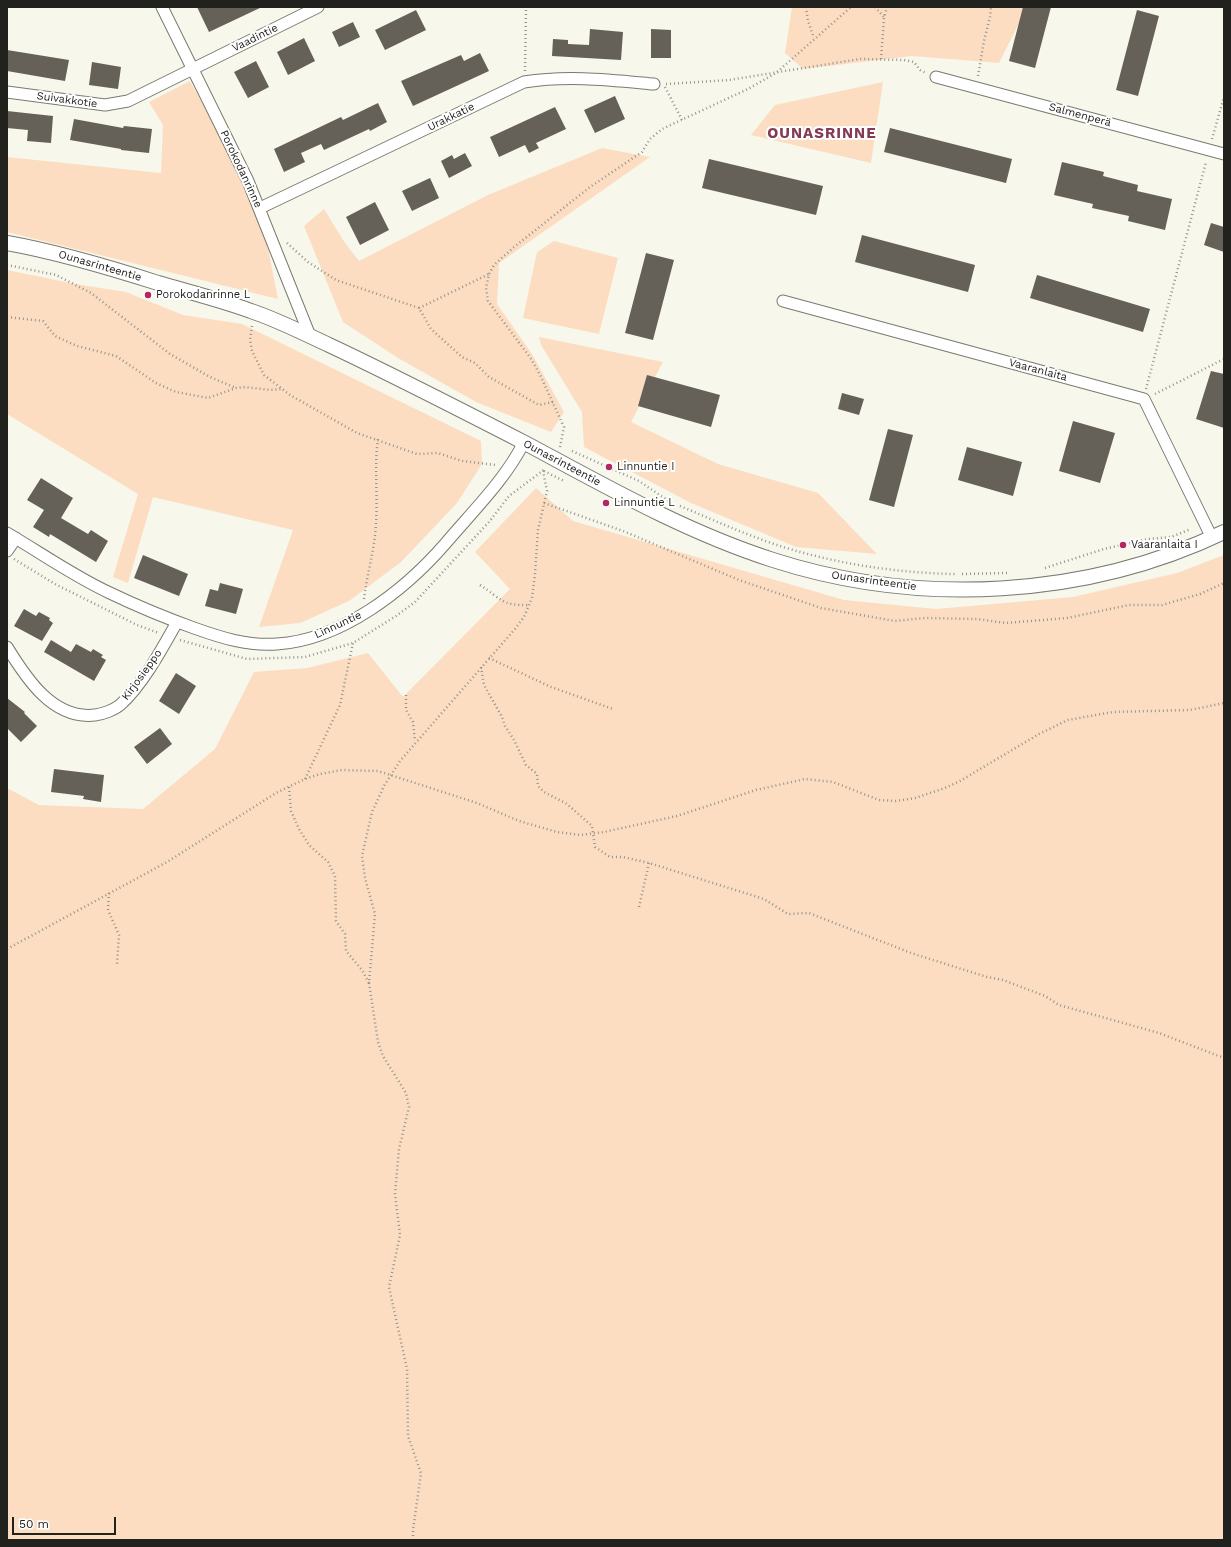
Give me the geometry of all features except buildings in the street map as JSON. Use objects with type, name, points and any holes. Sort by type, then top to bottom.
[{"type":"street","name":"Porokodanrinne","points":[[162,7],[229,141],[260,208],[310,336]]},
{"type":"street","name":"Vaadintie","points":[[192,69],[318,7]]},
{"type":"street","name":"Suivakkotie","points":[[7,92],[85,103],[117,104],[128,101],[192,69]]},
{"type":"street","name":"Salmenperä","points":[[936,77],[1224,154]]},
{"type":"street","name":"Urakkatie","points":[[260,208],[524,82],[544,79],[585,78],[658,84]]},
{"type":"street","name":"Ounasrinteentie","points":[[7,243],[90,262],[254,312],[310,336],[524,442],[647,508],[713,538],[775,561],[860,581],[947,589],[1020,588],[1059,582],[1129,567],[1165,557],[1218,535]]},
{"type":"street","name":"Vaaranlaita","points":[[783,301],[1144,399]]},
{"type":"street","points":[[1144,399],[1204,524],[1218,535]]},
{"type":"street","name":"Linnuntie","points":[[11,536],[109,593],[177,622],[231,641],[253,644],[277,644],[300,641],[320,635],[364,613],[391,596],[434,556],[508,468],[524,442]]},
{"type":"street","points":[[10,554],[11,536]]},
{"type":"street","name":"Kirjosieppo","points":[[7,647],[37,689],[66,712],[83,716],[101,714],[119,706],[132,692],[177,622]]},
{"type":"path","points":[[524,82],[526,7]]},
{"type":"path","points":[[806,7],[808,21],[814,38]]},
{"type":"path","points":[[851,7],[776,73],[748,89],[662,129],[650,139],[642,152],[590,187],[514,247],[494,265],[486,288],[488,302],[532,360],[564,427],[560,446],[639,481],[672,503],[774,544],[820,556],[890,569],[953,574],[1014,572]]},
{"type":"path","points":[[875,7],[884,18]]},
{"type":"path","points":[[882,59],[884,18],[887,7]]},
{"type":"path","points":[[977,88],[991,7]]},
{"type":"path","points":[[658,84],[729,80],[860,59],[882,59],[914,62],[920,70],[936,77]]},
{"type":"path","points":[[658,84],[671,95],[682,120]]},
{"type":"path","points":[[1144,399],[1224,96]]},
{"type":"path","points":[[268,229],[294,248],[308,262],[336,280],[419,308],[431,329],[462,357],[475,363],[489,377],[539,405],[553,402]]},
{"type":"path","points":[[7,265],[56,275],[91,293],[170,354],[210,378],[236,388],[270,390],[281,389]]},
{"type":"path","points":[[419,308],[490,274]]},
{"type":"path","points":[[254,312],[250,340],[252,351],[264,374],[281,389],[350,427],[357,433],[378,439],[417,454],[438,453],[462,461],[493,464],[508,468]]},
{"type":"path","points":[[7,317],[43,321],[56,336],[77,346],[116,356],[143,376],[176,392],[208,398],[236,388]]},
{"type":"path","points":[[1144,399],[1224,359]]},
{"type":"path","points":[[364,613],[364,595],[373,554],[376,524],[375,462],[378,439]]},
{"type":"path","points":[[10,554],[55,584],[137,625],[168,637],[247,660],[305,657],[353,643],[415,602],[489,522],[509,496],[543,470],[547,491],[538,530],[535,578],[530,605],[524,617],[416,742],[391,775],[372,812],[362,856],[365,878],[375,914],[369,984],[378,1042],[384,1056],[406,1093],[409,1107],[399,1149],[395,1194],[400,1235],[389,1287],[407,1369],[408,1436],[420,1473],[413,1540]]},
{"type":"path","points":[[1041,569],[1104,550],[1148,539],[1171,537],[1204,524]]},
{"type":"path","points":[[480,585],[504,603],[512,606],[530,605]]},
{"type":"path","points":[[305,779],[340,705],[353,643]]},
{"type":"path","points":[[489,658],[551,687],[613,709]]},
{"type":"path","points":[[481,667],[484,686],[502,717],[505,726],[514,740],[526,765],[537,774],[538,786],[544,792],[567,804],[592,826],[595,847],[610,857],[623,857],[649,863],[764,899],[788,914],[808,913],[911,953],[987,977],[1003,980],[1045,996],[1059,1005],[1159,1033],[1224,1058]]},
{"type":"path","points":[[406,695],[406,710],[413,722],[416,742]]},
{"type":"path","points":[[7,949],[167,862],[289,786],[320,774],[350,770],[378,771],[477,803],[519,821],[557,832],[580,835],[594,834],[677,816],[756,790],[804,779],[833,782],[879,800],[896,801],[915,798],[945,788],[1032,738],[1068,720],[1113,712],[1190,710],[1224,703]]},
{"type":"path","points":[[289,786],[291,811],[299,829],[309,845],[328,862],[334,876],[336,921],[345,934],[346,951],[362,970],[369,984]]},
{"type":"path","points":[[639,907],[649,863]]},
{"type":"path","points":[[109,893],[108,910],[119,935],[117,964]]},
{"type":"shaded area","points":[[792,7],[1027,7],[999,63],[912,56],[803,69],[785,53]]},
{"type":"shaded area","points":[[190,81],[260,208],[278,299],[7,232],[7,157],[161,173],[163,125],[149,102]]},
{"type":"shaded area","points":[[883,82],[871,163],[751,135],[775,105]]},
{"type":"shaded area","points":[[602,148],[650,157],[499,263],[497,304],[532,354],[564,412],[551,432],[476,402],[398,358],[343,322],[304,226],[324,209],[345,243],[359,261],[488,195]]},
{"type":"shaded area","points":[[554,241],[618,258],[599,334],[523,318],[537,252]]},
{"type":"shaded area","points":[[7,270],[75,284],[126,292],[183,315],[242,324],[481,441],[482,464],[457,503],[401,562],[349,601],[300,623],[259,627],[293,530],[153,497],[128,583],[113,577],[138,494],[7,414]]},
{"type":"shaded area","points":[[539,337],[663,362],[631,422],[718,464],[818,493],[877,554],[796,547],[691,503],[584,447],[582,412],[541,345]]},
{"type":"shaded area","points":[[536,488],[573,521],[844,600],[936,609],[1073,597],[1177,573],[1224,555],[1224,1540],[7,1540],[7,788],[39,805],[143,809],[215,749],[254,672],[307,668],[368,653],[403,697],[510,589],[475,552]]},
{"type":"place","name":"Porokodanrinne L","points":[[148,295]]},
{"type":"place","name":"Linnuntie I","points":[[609,467]]},
{"type":"place","name":"Linnuntie L","points":[[606,503]]},
{"type":"place","name":"Vaaranlaita I","points":[[1123,545]]},
{"type":"district","name":"OUNASRINNE","points":[[822,134]]}]
